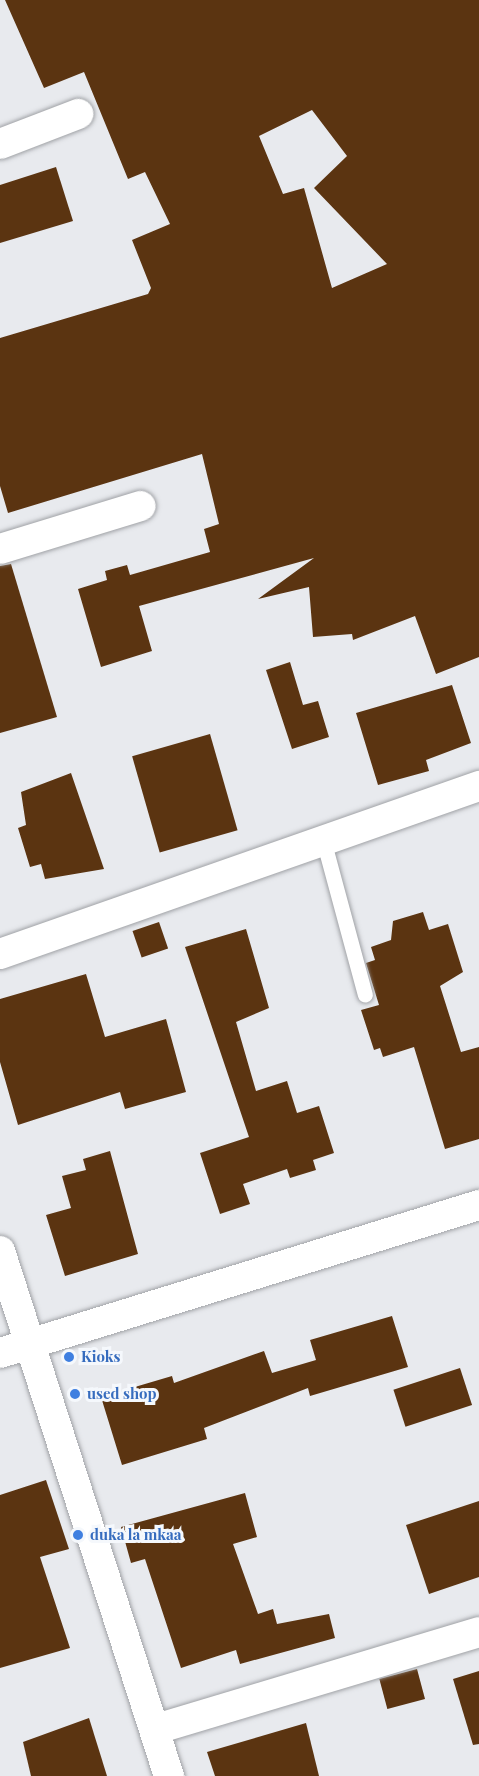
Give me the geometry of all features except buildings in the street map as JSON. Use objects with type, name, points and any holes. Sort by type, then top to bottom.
[{"type":"street","points":[[0,144],[78,114]]},
{"type":"street","points":[[0,549],[141,506]]},
{"type":"street","points":[[0,954],[324,843],[479,786]]},
{"type":"street","points":[[0,1353],[479,1205]]},
{"type":"street","points":[[0,1251],[156,1729],[169,1776]]},
{"type":"street","points":[[156,1729],[479,1632]]},
{"type":"lane","points":[[324,843],[365,995]]},
{"type":"place","name":"Kioks","points":[[69,1357]]},
{"type":"place","name":"used shop","points":[[75,1394]]},
{"type":"place","name":"duka la mkaa","points":[[78,1535]]}]
